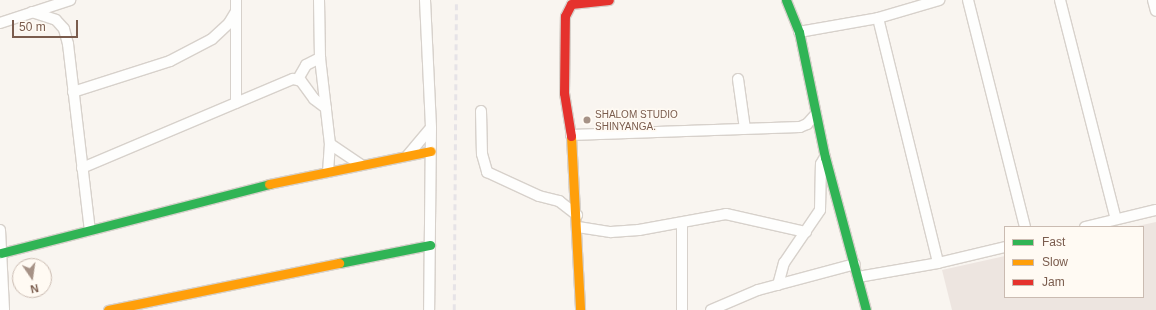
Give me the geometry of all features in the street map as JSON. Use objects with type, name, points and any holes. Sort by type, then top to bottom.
[{"type":"street","points":[[0,23],[70,0]]},
{"type":"street","points":[[236,0],[236,103]]},
{"type":"street","points":[[320,0],[320,58],[330,144],[328,172]]},
{"type":"street","points":[[425,0],[431,128],[429,310]]},
{"type":"street","points":[[580,310],[578,227],[571,135],[564,93],[566,4],[608,0]]},
{"type":"street","points":[[786,0],[799,32],[815,115],[866,310]]},
{"type":"street","points":[[799,32],[878,18],[920,3],[939,0]]},
{"type":"street","points":[[968,0],[1025,226]]},
{"type":"street","points":[[1060,0],[1116,220]]},
{"type":"street","points":[[1153,0],[1156,11]]},
{"type":"street","points":[[32,12],[56,20],[64,29],[90,230]]},
{"type":"street","points":[[73,92],[170,61],[212,39],[229,23],[235,13]]},
{"type":"street","points":[[878,18],[938,263]]},
{"type":"street","points":[[82,168],[236,103],[298,79],[306,65],[320,58]]},
{"type":"street","points":[[298,79],[326,108]]},
{"type":"street","points":[[738,79],[745,129]]},
{"type":"street","points":[[480,111],[482,154],[487,172],[539,196],[559,201],[577,215]]},
{"type":"street","points":[[571,135],[800,127],[815,115]]},
{"type":"street","points":[[406,158],[431,128]]},
{"type":"street","points":[[330,144],[361,165]]},
{"type":"street","points":[[1,253],[211,198],[361,165],[406,158],[431,151]]},
{"type":"street","points":[[778,285],[784,263],[820,210],[821,164],[825,156]]},
{"type":"street","points":[[1089,226],[1156,210]]},
{"type":"street","points":[[578,227],[611,232],[682,223],[726,214],[806,232]]},
{"type":"street","points":[[682,223],[682,310]]},
{"type":"street","points":[[0,230],[4,310]]},
{"type":"street","points":[[108,310],[193,294],[304,268],[386,256],[430,245]]},
{"type":"street","points":[[858,277],[938,263],[1004,247]]},
{"type":"street","points":[[711,310],[734,298],[855,264]]},
{"type":"shaded area","points":[[1156,222],[1156,310],[952,310],[942,270],[1004,256],[1004,298],[1144,298],[1144,226],[1138,226]]},
{"type":"railway","points":[[454,310],[456,0]]},
{"type":"traffic: fast","points":[[786,0],[799,32],[825,157],[866,310]]},
{"type":"traffic: fast","points":[[1,253],[269,184]]},
{"type":"traffic: fast","points":[[339,263],[430,245]]},
{"type":"traffic: slow","points":[[571,136],[580,310]]},
{"type":"traffic: slow","points":[[269,184],[431,151]]},
{"type":"traffic: slow","points":[[108,310],[339,263]]},
{"type":"traffic: jam","points":[[571,136],[564,93],[565,16],[571,4],[609,0]]},
{"type":"place","name":"SHALOM STUDIO SHINYANGA.","points":[[587,120]]}]
